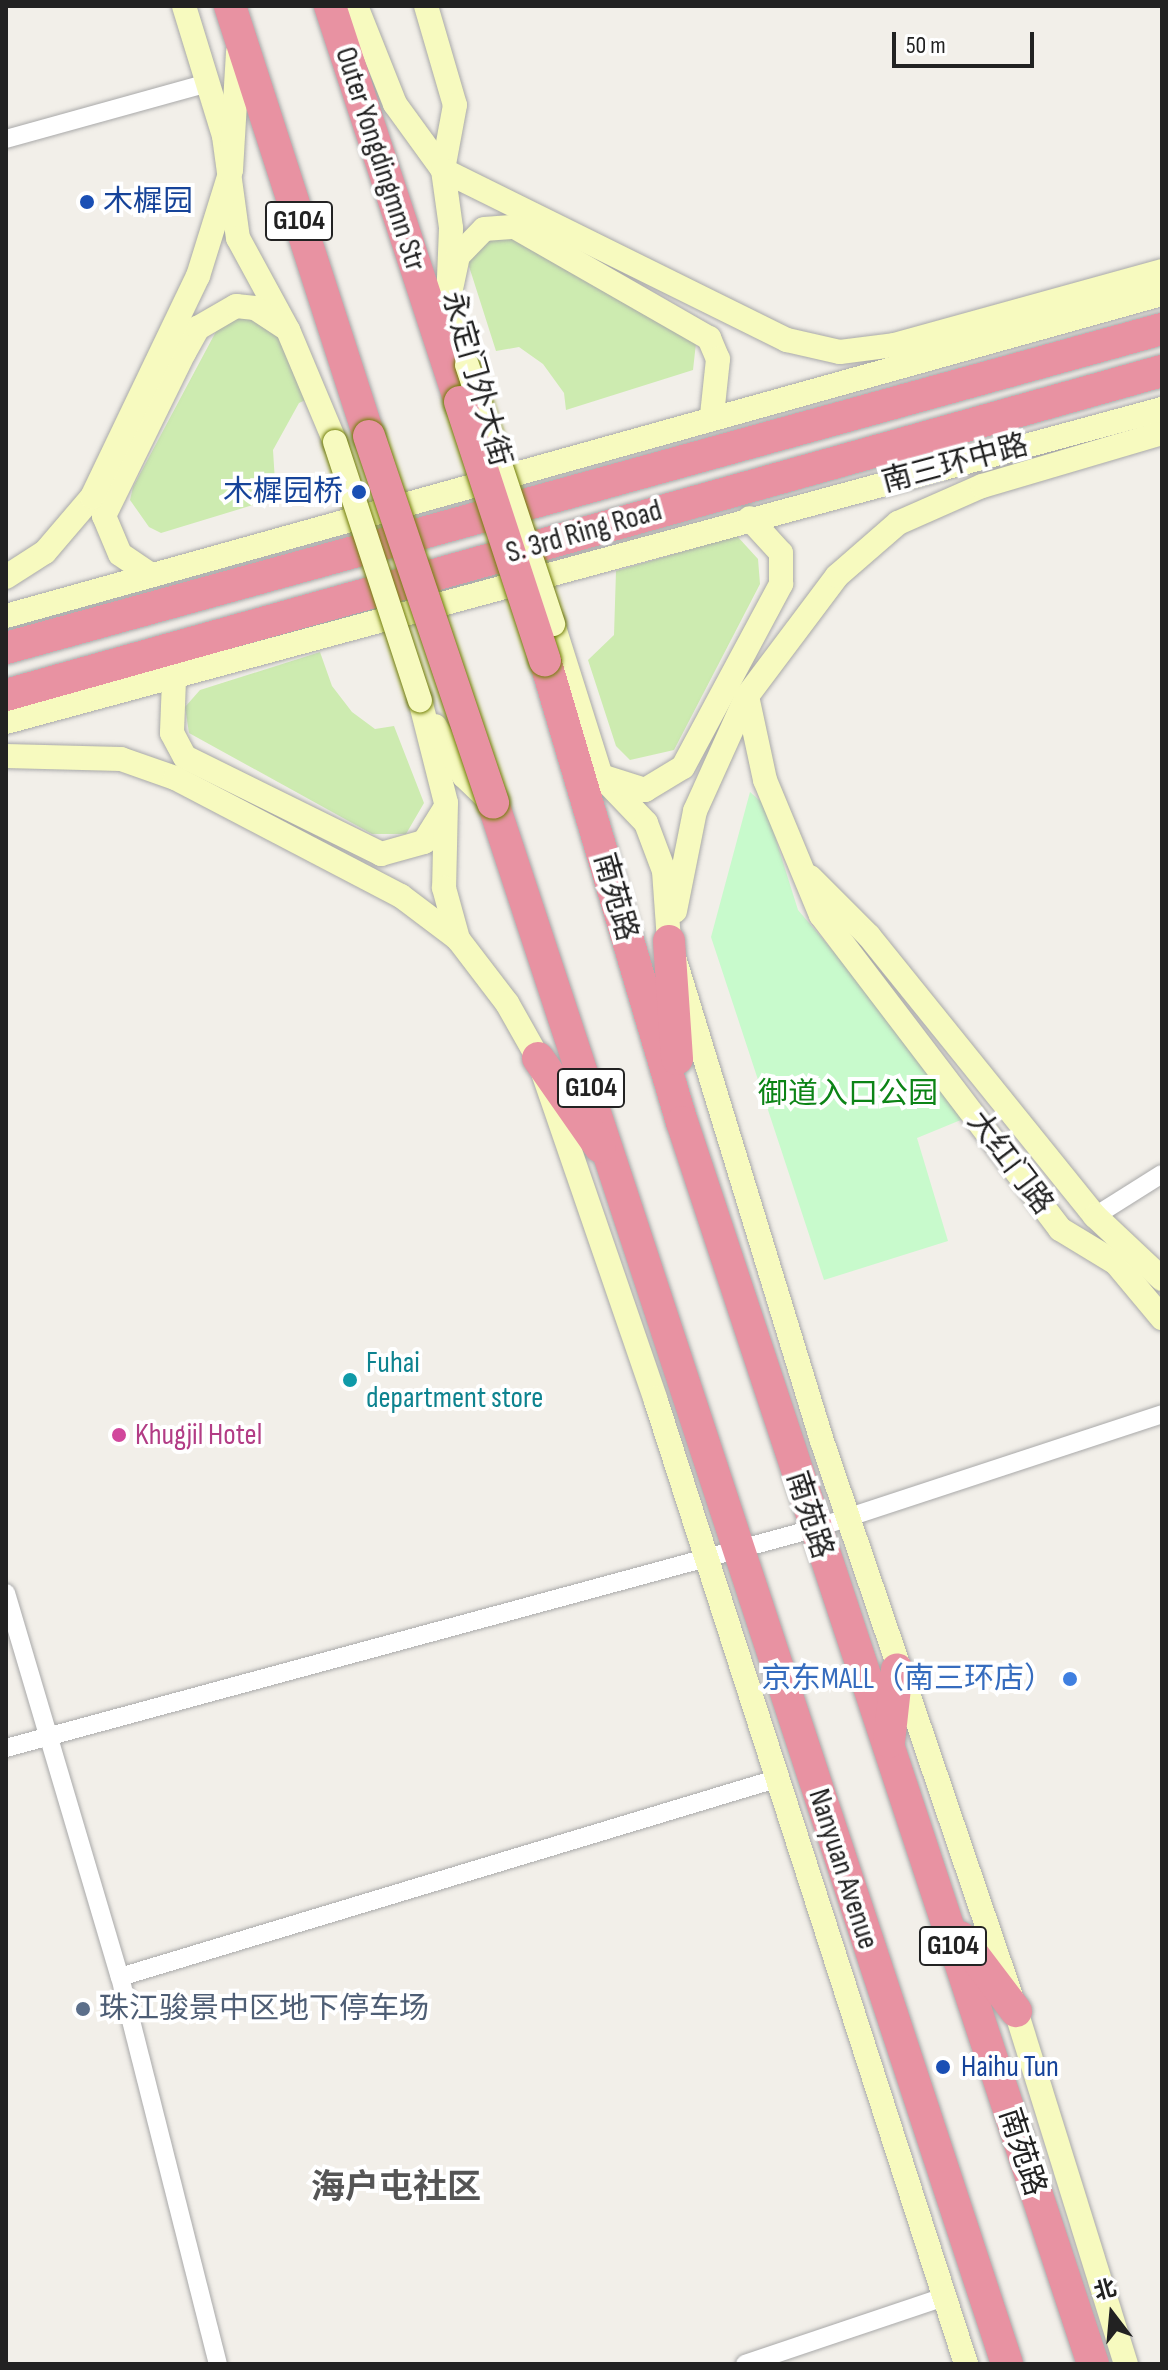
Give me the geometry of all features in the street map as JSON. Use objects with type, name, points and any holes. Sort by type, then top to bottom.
[{"type":"highway","name":"Outer Yongdingmnn Str","points":[[330,6],[460,402]]},
{"type":"highway","name":"G104","points":[[234,19],[369,436],[622,1177],[722,1552]]},
{"type":"highway","name":"S. 3rd Ring Road","points":[[6,648],[1162,329]]},
{"type":"highway","name":"S. 3rd Ring Road","points":[[6,695],[1153,376]]},
{"type":"highway","name":"永定门外大街","points":[[460,402],[545,660]]},
{"type":"highway","name":"南苑路","points":[[545,660],[682,1122],[813,1529],[1093,2364]]},
{"type":"highway","points":[[669,941],[682,1122]]},
{"type":"highway","points":[[538,1058],[622,1177]]},
{"type":"highway","name":"Nanyuan Avenue","points":[[722,1552],[1007,2364]]},
{"type":"highway","points":[[888,1753],[897,1669]]},
{"type":"highway","points":[[942,1914],[1016,2011]]},
{"type":"street","points":[[6,577],[45,552],[92,497],[198,276],[231,170],[184,6]]},
{"type":"street","name":"永定门外大街","points":[[356,6],[395,104],[443,170],[451,228],[448,303],[601,776]]},
{"type":"street","points":[[426,6],[455,105],[443,170],[787,340],[840,352],[894,345],[1162,271]]},
{"type":"street","points":[[234,19],[231,170],[238,238],[288,330],[335,442],[420,700],[445,809],[444,888],[458,939],[538,1058],[722,1552],[779,1778],[966,2364]]},
{"type":"street","points":[[6,139],[208,83]]},
{"type":"street","points":[[448,303],[458,256],[484,229],[515,227],[709,338],[718,359],[712,415]]},
{"type":"street","points":[[6,616],[712,415],[1162,294]]},
{"type":"street","points":[[151,575],[120,554],[104,516],[184,353],[198,328],[236,306],[255,308],[288,330]]},
{"type":"street","name":"南三环中路","points":[[6,722],[174,680],[749,518],[1162,409]]},
{"type":"street","points":[[669,941],[695,811],[747,696],[837,576],[898,523],[982,486],[1162,433]]},
{"type":"street","points":[[601,776],[645,790],[683,767],[781,584],[781,553],[749,518]]},
{"type":"street","points":[[174,680],[172,733],[185,757],[381,854],[424,842],[445,809]]},
{"type":"street","name":"大红门路","points":[[747,696],[765,780],[821,915],[1060,1229],[1116,1263],[1162,1318]]},
{"type":"street","points":[[420,700],[464,776],[493,803]]},
{"type":"street","points":[[6,756],[121,759],[175,778],[401,896],[458,939]]},
{"type":"street","points":[[601,776],[646,823],[664,871],[669,941],[847,1519],[1016,2011],[1126,2364]]},
{"type":"street","name":"大红门路","points":[[799,867],[869,936],[1095,1216],[1162,1279]]},
{"type":"street","points":[[1095,1216],[1162,1174]]},
{"type":"street","points":[[6,1748],[813,1529],[1162,1414]]},
{"type":"street","points":[[6,1593],[120,1977],[218,2364]]},
{"type":"street","points":[[120,1977],[779,1778]]},
{"type":"street","points":[[745,2364],[944,2297]]},
{"type":"green space","points":[[500,232],[697,334],[693,370],[566,410],[564,393],[543,364],[519,347],[496,351],[467,260],[481,239]]},
{"type":"green space","points":[[265,311],[310,398],[299,403],[273,450],[276,498],[161,533],[149,527],[130,500],[133,487],[220,324],[230,315]]},
{"type":"green space","points":[[737,536],[758,559],[760,584],[674,750],[630,760],[616,746],[588,660],[614,635],[616,571]]},
{"type":"green space","points":[[320,652],[332,686],[352,712],[375,729],[394,726],[424,803],[406,834],[372,834],[189,733],[185,707],[200,690]]},
{"type":"green space","name":"御道入口公园","points":[[750,792],[765,805],[798,910],[973,1115],[917,1138],[948,1241],[824,1280],[711,937]]},
{"type":"place","name":"木樨园","points":[[87,202]]},
{"type":"place","name":"木樨园桥","points":[[359,492]]},
{"type":"place","name":"Fuhai department store","points":[[350,1380]]},
{"type":"place","name":"Khugjil Hotel","points":[[119,1435]]},
{"type":"place","name":"京东MALL（南三环店）","points":[[1070,1679]]},
{"type":"place","name":"珠江骏景中区地下停车场","points":[[83,2009]]},
{"type":"place","name":"Haihu Tun","points":[[943,2067]]},
{"type":"district","name":"海户屯社区","points":[[396,2188]]}]
